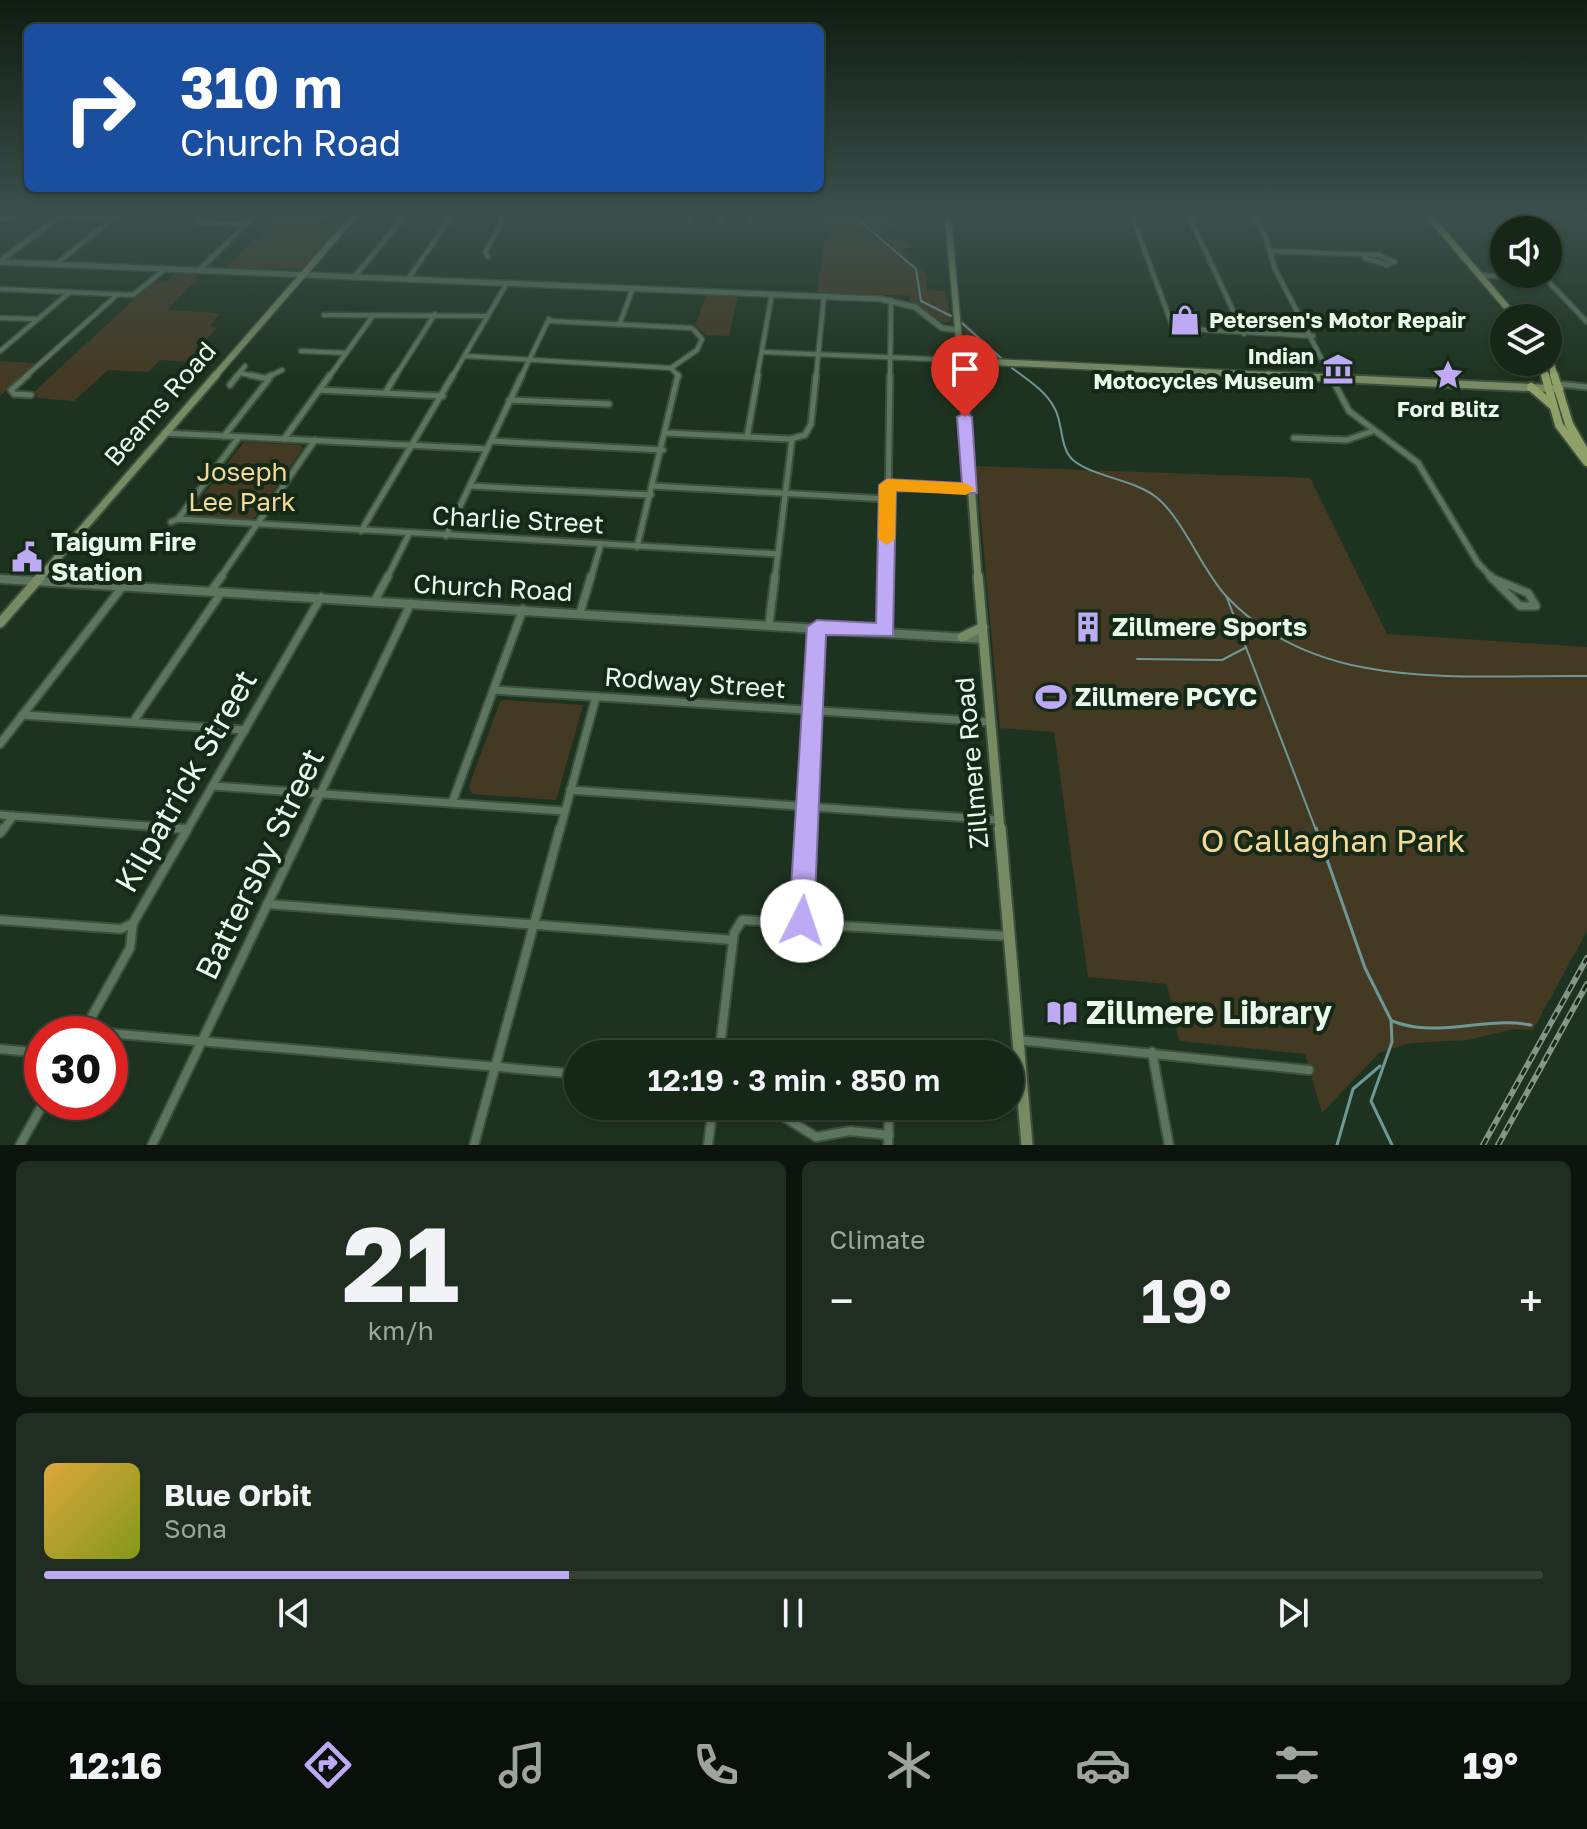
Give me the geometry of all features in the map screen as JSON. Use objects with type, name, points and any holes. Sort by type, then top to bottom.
[{"type":"main road","name":"Beams Road","points":[[0,623],[307,269]]},
{"type":"main road","name":"Zillmere Road","points":[[952,269],[1017,1040]]},
{"type":"main road","points":[[1474,269],[1504,304]]},
{"type":"main road","name":"Zillmere Road","points":[[959,341],[971,360]]},
{"type":"main road","points":[[958,360],[1548,386]]},
{"type":"main road","points":[[962,377],[971,360]]},
{"type":"main road","points":[[1545,376],[1563,433],[1587,462]]},
{"type":"main road","points":[[1556,376],[1571,429],[1587,454]]},
{"type":"main road","points":[[1512,386],[1560,386]]},
{"type":"main road","points":[[1531,387],[1552,405]]},
{"type":"main road","points":[[962,637],[984,633]]},
{"type":"main road","name":"Zillmere Road","points":[[1024,1114],[1027,1145]]},
{"type":"street","points":[[0,289],[136,294],[164,269]]},
{"type":"street","points":[[180,269],[891,300],[911,305],[937,320],[942,328],[957,328]]},
{"type":"street","points":[[355,276],[360,269]]},
{"type":"street","points":[[408,279],[415,269]]},
{"type":"street","points":[[1150,269],[1170,326],[1183,331],[1313,336]]},
{"type":"street","points":[[1214,269],[1244,334]]},
{"type":"street","points":[[1275,269],[1313,336],[1351,414],[1418,463],[1478,563],[1520,606],[1536,606],[1528,593],[1494,579]]},
{"type":"street","points":[[1479,275],[1543,280],[1554,287],[1587,322]]},
{"type":"street","points":[[361,531],[507,283]]},
{"type":"street","points":[[620,323],[633,288]]},
{"type":"street","points":[[0,351],[70,292]]},
{"type":"street","points":[[31,395],[10,391],[118,294]]},
{"type":"street","points":[[747,437],[772,294]]},
{"type":"street","points":[[667,433],[803,437],[810,429],[824,296]]},
{"type":"street","points":[[886,631],[891,300]]},
{"type":"street","points":[[385,393],[435,314]]},
{"type":"street","points":[[324,315],[488,316]]},
{"type":"street","points":[[284,439],[372,317]]},
{"type":"street","points":[[0,318],[35,319]]},
{"type":"street","points":[[446,536],[509,400],[529,359],[549,320],[685,327],[698,332],[702,339],[699,348],[671,368],[529,359],[465,356]]},
{"type":"street","points":[[301,351],[346,353]]},
{"type":"street","points":[[762,352],[958,360]]},
{"type":"street","points":[[230,385],[245,366]]},
{"type":"street","points":[[637,547],[679,381],[671,368]]},
{"type":"street","points":[[224,436],[268,377],[282,370]]},
{"type":"street","points":[[240,373],[268,377]]},
{"type":"street","points":[[1560,386],[1587,387]]},
{"type":"street","points":[[319,390],[443,396]]},
{"type":"street","points":[[509,400],[609,404]]},
{"type":"street","points":[[1294,438],[1347,440],[1373,431]]},
{"type":"street","points":[[164,433],[487,449]]},
{"type":"street","name":"Charlie Street","points":[[239,437],[175,520],[778,554]]},
{"type":"street","points":[[769,624],[792,439]]},
{"type":"street","points":[[211,591],[315,440]]},
{"type":"street","points":[[491,441],[663,450]]},
{"type":"street","points":[[887,485],[971,489]]},
{"type":"street","points":[[470,486],[651,495]]},
{"type":"street","points":[[653,486],[887,499]]},
{"type":"street","points":[[375,600],[409,534]]},
{"type":"street","points":[[580,613],[601,544]]},
{"type":"street","name":"Church Road","points":[[0,579],[962,637]]},
{"type":"street","points":[[0,744],[124,586]]},
{"type":"street","points":[[133,722],[221,591]]},
{"type":"street","name":"Kilpatrick Street","points":[[92,1016],[130,948],[133,923],[321,597]]},
{"type":"street","name":"Battersby Street","points":[[152,1145],[411,603]]},
{"type":"street","points":[[452,803],[523,609]]},
{"type":"street","points":[[802,921],[817,627]]},
{"type":"street","name":"Rodway Street","points":[[494,690],[990,722]]},
{"type":"street","points":[[474,1145],[596,697]]},
{"type":"street","points":[[22,715],[245,730]]},
{"type":"street","points":[[213,786],[564,811]]},
{"type":"street","points":[[570,790],[999,820]]},
{"type":"street","points":[[0,815],[187,829]]},
{"type":"street","points":[[0,833],[13,816]]},
{"type":"street","points":[[267,904],[733,940]]},
{"type":"street","points":[[721,1040],[733,940],[737,924],[749,918],[1009,936]]},
{"type":"street","points":[[0,920],[121,929],[133,923]]},
{"type":"street","points":[[128,1035],[564,1073]]},
{"type":"street","points":[[1024,1041],[1309,1070]]},
{"type":"street","points":[[0,1049],[24,1051]]},
{"type":"street","points":[[1152,1052],[1169,1145]]},
{"type":"street","points":[[20,1145],[34,1120]]},
{"type":"street","points":[[708,1145],[711,1120]]},
{"type":"street","points":[[790,1120],[806,1134],[816,1137],[850,1131],[888,1140],[889,1120]]},
{"type":"green space","points":[[820,269],[920,269],[928,276],[926,290],[946,291],[951,321],[944,323],[910,302],[910,296],[817,292]]},
{"type":"green space","points":[[176,273],[198,274],[194,278],[199,278],[167,310],[220,313],[210,326],[216,328],[188,362],[160,360],[148,372],[108,370],[74,401],[38,398],[34,392],[153,282],[165,283]]},
{"type":"green space","points":[[706,295],[738,297],[729,336],[706,335],[695,326]]},
{"type":"green space","points":[[961,318],[1006,361],[970,350]]},
{"type":"green space","points":[[0,361],[37,363],[0,396]]},
{"type":"green space","name":"Joseph Lee Park","points":[[244,442],[300,445],[303,448],[256,516],[249,520],[187,517]]},
{"type":"green space","name":"O Callaghan Park","points":[[976,466],[1310,478],[1387,634],[1587,647],[1587,931],[1533,1030],[1513,1029],[1468,1040],[1410,1043],[1379,1053],[1322,1113],[1305,1054],[1179,1041],[1167,984],[1088,977],[1054,732],[1000,728]]},
{"type":"green space","points":[[500,702],[583,705],[556,800],[472,794],[469,786]]},
{"type":"waterway","points":[[916,269],[921,301],[951,316]]},
{"type":"waterway","points":[[962,323],[1002,359]]},
{"type":"waterway","points":[[1012,368],[1036,386],[1051,403],[1058,415],[1066,450],[1073,460],[1156,497],[1175,517],[1226,596],[1263,628],[1304,650],[1349,664],[1395,672],[1443,676],[1587,676]]},
{"type":"waterway","points":[[1227,598],[1316,830]]},
{"type":"waterway","points":[[1137,659],[1222,660],[1245,648]]},
{"type":"waterway","points":[[1316,828],[1365,968],[1391,1020],[1392,1042],[1371,1101],[1392,1145]]},
{"type":"waterway","points":[[1392,1021],[1427,1028],[1496,1023],[1531,1025]]},
{"type":"waterway","points":[[1337,1145],[1353,1089],[1380,1066]]},
{"type":"railway","points":[[1483,1145],[1587,958]]},
{"type":"railway","points":[[1498,1145],[1587,984]]},
{"type":"slow traffic","points":[[887,539],[887,485],[966,489]]},
{"type":"place","name":"Petersen's Motor Repair","points":[[1185,320]]},
{"type":"place","name":"Indian Motocycles Museum","points":[[1338,369]]},
{"type":"place","name":"Ford Blitz","points":[[1448,375]]},
{"type":"place","name":"Taigum Fire Station","points":[[27,557]]},
{"type":"place","name":"Zillmere Sports","points":[[1088,627]]},
{"type":"place","name":"Zillmere PCYC","points":[[1051,697]]},
{"type":"place","name":"Zillmere Library","points":[[1062,1013]]},
{"type":"route","points":[[802,921],[809,810],[805,803],[817,627],[886,631],[887,485],[971,489],[965,417]]}]
